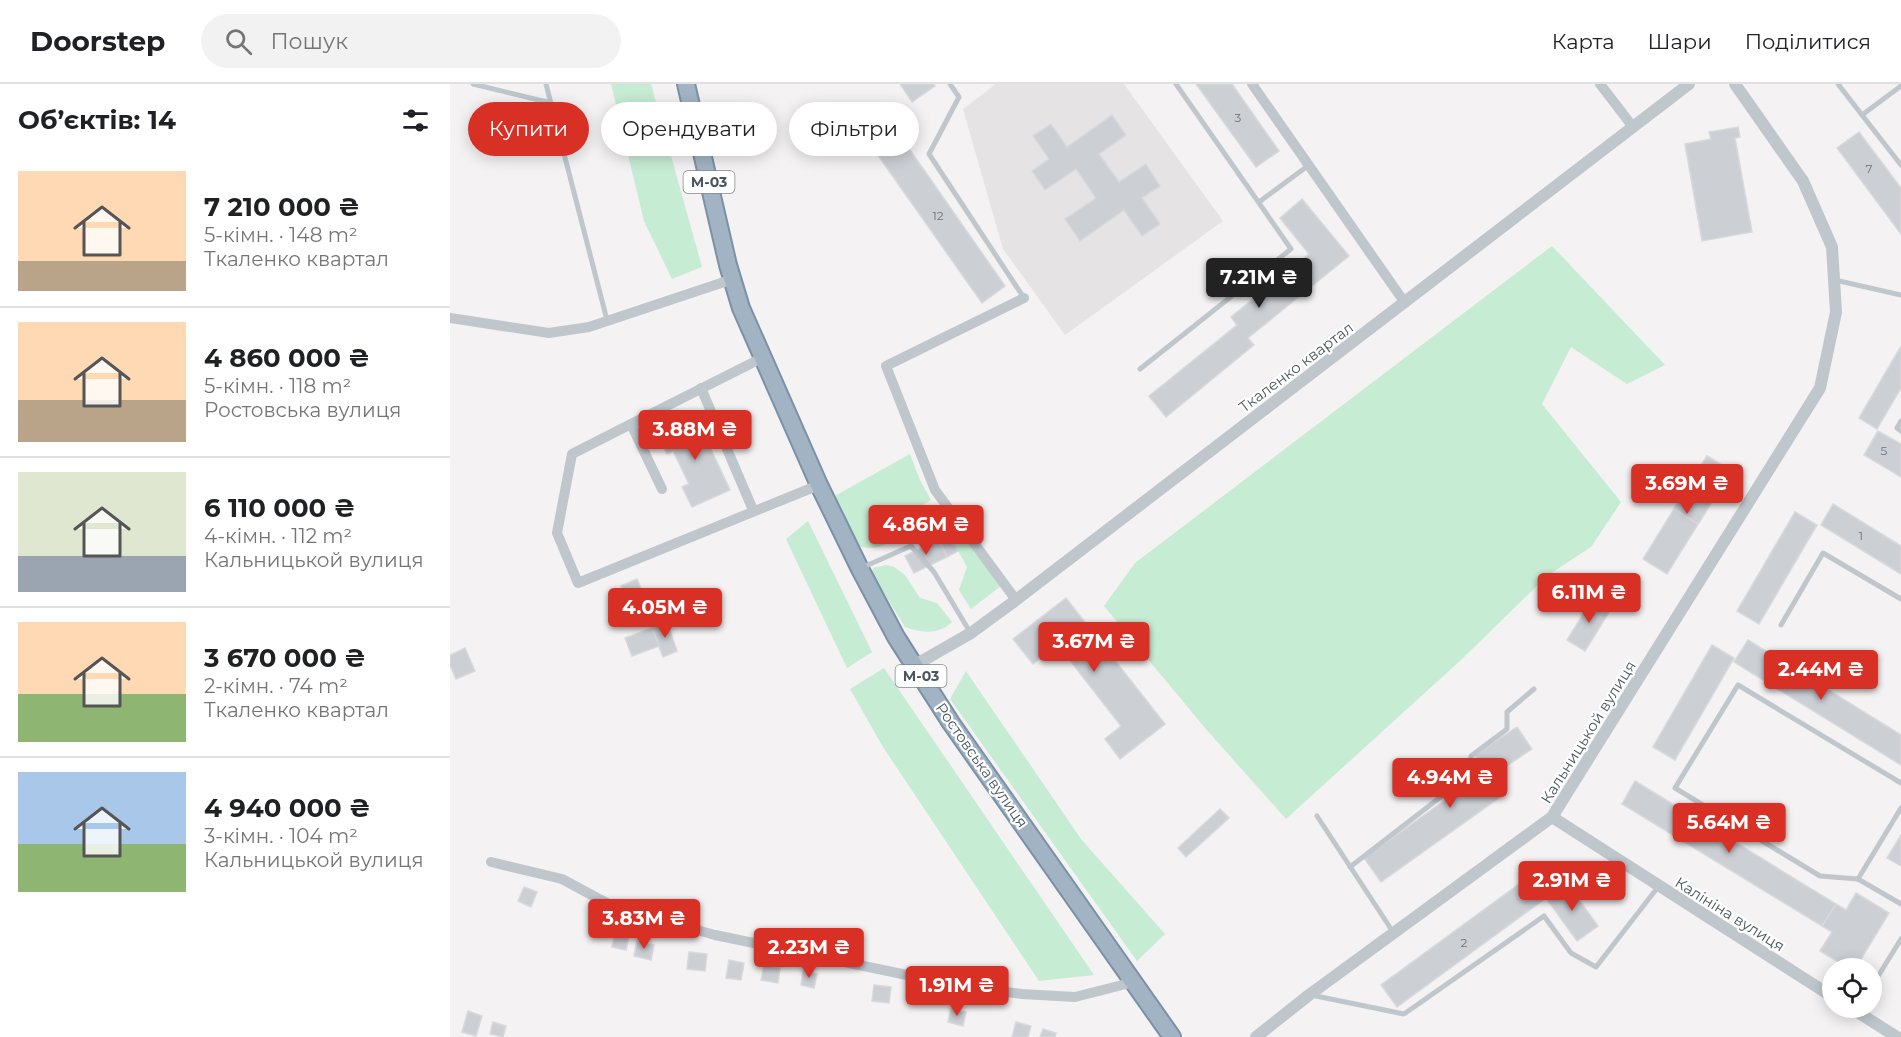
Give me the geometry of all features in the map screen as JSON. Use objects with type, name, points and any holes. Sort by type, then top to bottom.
[{"type":"highway","name":"М-03","points":[[686,84],[733,279]]},
{"type":"highway","name":"Ростовська вулиця","points":[[733,279],[741,308],[819,485],[860,569],[897,637],[951,723],[1172,1037]]},
{"type":"street","points":[[1252,84],[1405,303]]},
{"type":"street","points":[[1600,84],[1633,127]]},
{"type":"street","name":"Ткаленко квартал","points":[[915,665],[971,633],[1016,600],[1689,84]]},
{"type":"street","name":"Кальницькой вулиця","points":[[1256,1037],[1309,995],[1552,817],[1820,388],[1836,312],[1832,247],[1803,181],[1735,84]]},
{"type":"street","points":[[450,318],[549,333],[590,327],[733,279]]},
{"type":"street","points":[[1016,600],[936,490],[886,366],[1024,298]]},
{"type":"street","points":[[762,358],[572,454],[557,533],[578,583],[819,485]]},
{"type":"street","points":[[701,388],[753,510]]},
{"type":"street","points":[[631,424],[662,489]]},
{"type":"street","name":"Калініна вулиця","points":[[1552,817],[1822,990]]},
{"type":"street","points":[[491,862],[562,879],[614,907],[715,935],[960,986],[1022,994],[1076,997],[1134,981]]},
{"type":"street","points":[[1868,1018],[1897,1037]]},
{"type":"lane","points":[[473,84],[547,102]]},
{"type":"lane","points":[[546,84],[551,102]]},
{"type":"lane","points":[[950,84],[959,97],[929,154],[1024,298]]},
{"type":"lane","points":[[1140,369],[1291,249],[1176,84]]},
{"type":"lane","points":[[1838,84],[1901,165]]},
{"type":"lane","points":[[1862,114],[1901,86]]},
{"type":"lane","points":[[565,156],[607,322]]},
{"type":"lane","points":[[1259,202],[1309,165]]},
{"type":"lane","points":[[1834,280],[1901,295]]},
{"type":"lane","points":[[1901,421],[1897,428],[1901,431]]},
{"type":"lane","points":[[860,569],[910,546],[934,572],[971,633]]},
{"type":"lane","points":[[1781,625],[1823,553],[1901,599]]},
{"type":"lane","points":[[1901,783],[1738,685],[1675,788],[1820,876],[1858,879],[1901,904]]},
{"type":"lane","points":[[1350,867],[1469,775],[1472,756],[1507,729],[1507,712],[1534,689]]},
{"type":"lane","points":[[1858,879],[1901,808]]},
{"type":"lane","points":[[1317,816],[1394,933]]},
{"type":"lane","points":[[1309,995],[1404,1014],[1544,916],[1571,953],[1596,967],[1658,886]]},
{"type":"lane","points":[[1882,970],[1901,939]]},
{"type":"shaded area","points":[[996,84],[1124,84],[1223,221],[1065,335],[1003,249],[963,109]]},
{"type":"green space","points":[[611,84],[651,84],[656,102],[615,102]]},
{"type":"green space","points":[[628,156],[671,156],[702,267],[672,279],[644,221]]},
{"type":"green space","points":[[1552,246],[1665,365],[1627,384],[1571,347],[1542,404],[1621,502],[1591,547],[1547,576],[1462,659],[1286,819],[1205,728],[1104,606],[1135,563]]},
{"type":"green space","points":[[910,454],[931,500],[893,523],[901,536],[876,548],[859,546],[833,497]]},
{"type":"green space","points":[[808,521],[872,652],[847,668],[786,539]]},
{"type":"green space","points":[[955,526],[1001,586],[971,609],[959,590],[967,567],[949,534],[948,530]]},
{"type":"green space","points":[[886,565],[894,567],[905,575],[920,598],[937,603],[952,622],[941,629],[929,632],[905,627],[872,573],[873,568]]},
{"type":"green space","points":[[884,668],[1094,975],[1039,981],[883,747],[850,689]]},
{"type":"green space","points":[[966,671],[1081,839],[1165,934],[1137,961],[950,699]]},
{"type":"building","points":[[900,84],[934,84],[935,86],[912,102]]},
{"type":"building","points":[[1196,84],[1232,84],[1279,151],[1256,167]]},
{"type":"building","points":[[1112,115],[1126,135],[1099,154],[1119,182],[1146,164],[1160,186],[1142,198],[1160,224],[1142,236],[1124,210],[1080,241],[1065,219],[1096,198],[1076,169],[1045,190],[1032,171],[1049,159],[1033,136],[1051,124],[1067,147]]},
{"type":"building","points":[[1738,127],[1740,137],[1735,138],[1752,232],[1702,241],[1685,144],[1711,139],[1709,132]]},
{"type":"building","points":[[1859,132],[1901,188],[1901,234],[1837,148]]},
{"type":"building","points":[[878,156],[914,156],[1005,286],[982,303]]},
{"type":"building","points":[[1302,199],[1349,256],[1248,338],[1254,345],[1166,417],[1149,396],[1237,325],[1231,317],[1309,254],[1280,218]]},
{"type":"building","points":[[1901,346],[1901,388],[1877,429],[1859,418]]},
{"type":"building","points":[[695,415],[730,490],[692,507],[682,487],[689,484],[673,451],[667,454],[657,433]]},
{"type":"building","points":[[1878,431],[1901,444],[1901,477],[1864,455]]},
{"type":"building","points":[[1707,456],[1731,471],[1667,574],[1643,559]]},
{"type":"building","points":[[1707,456],[1731,471],[1698,524],[1674,509]]},
{"type":"building","points":[[1833,504],[1901,546],[1901,574],[1821,525]]},
{"type":"building","points":[[926,508],[931,518],[903,533],[897,523]]},
{"type":"building","points":[[1795,512],[1817,525],[1759,624],[1737,611]]},
{"type":"building","points":[[949,534],[958,551],[947,557],[938,539]]},
{"type":"building","points":[[938,539],[947,557],[914,573],[905,556]]},
{"type":"building","points":[[637,579],[651,611],[635,618],[621,586]]},
{"type":"building","points":[[1066,598],[1165,724],[1120,759],[1105,739],[1121,726],[1058,645],[1033,664],[1013,639]]},
{"type":"building","points":[[1593,598],[1611,609],[1585,651],[1567,640]]},
{"type":"building","points":[[667,622],[677,651],[663,657],[652,628]]},
{"type":"building","points":[[652,628],[659,646],[632,656],[625,638]]},
{"type":"building","points":[[1748,640],[1901,735],[1901,765],[1734,662]]},
{"type":"building","points":[[1712,645],[1734,658],[1675,760],[1653,747]]},
{"type":"building","points":[[465,648],[475,671],[456,679],[450,665],[450,655]]},
{"type":"building","points":[[1517,727],[1532,749],[1490,777],[1503,795],[1381,882],[1364,858],[1486,771],[1475,755]]},
{"type":"building","points":[[1635,781],[1836,904],[1822,926],[1622,804]]},
{"type":"building","points":[[1220,809],[1229,818],[1186,857],[1178,848]]},
{"type":"building","points":[[1901,835],[1901,866],[1887,858]]},
{"type":"building","points":[[1530,876],[1546,898],[1397,1007],[1381,985]]},
{"type":"building","points":[[1567,883],[1598,926],[1577,941],[1546,898]]},
{"type":"building","points":[[524,887],[537,892],[531,907],[518,901]]},
{"type":"building","points":[[1856,893],[1889,913],[1862,958],[1832,958],[1820,951],[1832,932],[1822,926],[1836,904],[1846,910]]},
{"type":"building","points":[[615,933],[629,936],[626,950],[612,947]]},
{"type":"building","points":[[637,941],[654,945],[651,960],[634,956]]},
{"type":"building","points":[[689,952],[707,954],[705,971],[687,969]]},
{"type":"building","points":[[729,960],[744,963],[741,980],[726,978]]},
{"type":"building","points":[[764,965],[780,968],[778,983],[761,980]]},
{"type":"building","points":[[803,971],[817,974],[814,988],[801,985]]},
{"type":"building","points":[[874,985],[891,987],[889,1003],[872,1001]]},
{"type":"building","points":[[951,1009],[966,1012],[963,1026],[948,1022]]},
{"type":"building","points":[[468,1011],[482,1016],[476,1036],[462,1032]]},
{"type":"building","points":[[493,1022],[506,1026],[503,1037],[490,1034]]},
{"type":"building","points":[[1016,1022],[1031,1026],[1028,1037],[1012,1037]]},
{"type":"building","points":[[1043,1029],[1056,1033],[1055,1037],[1040,1037]]}]
